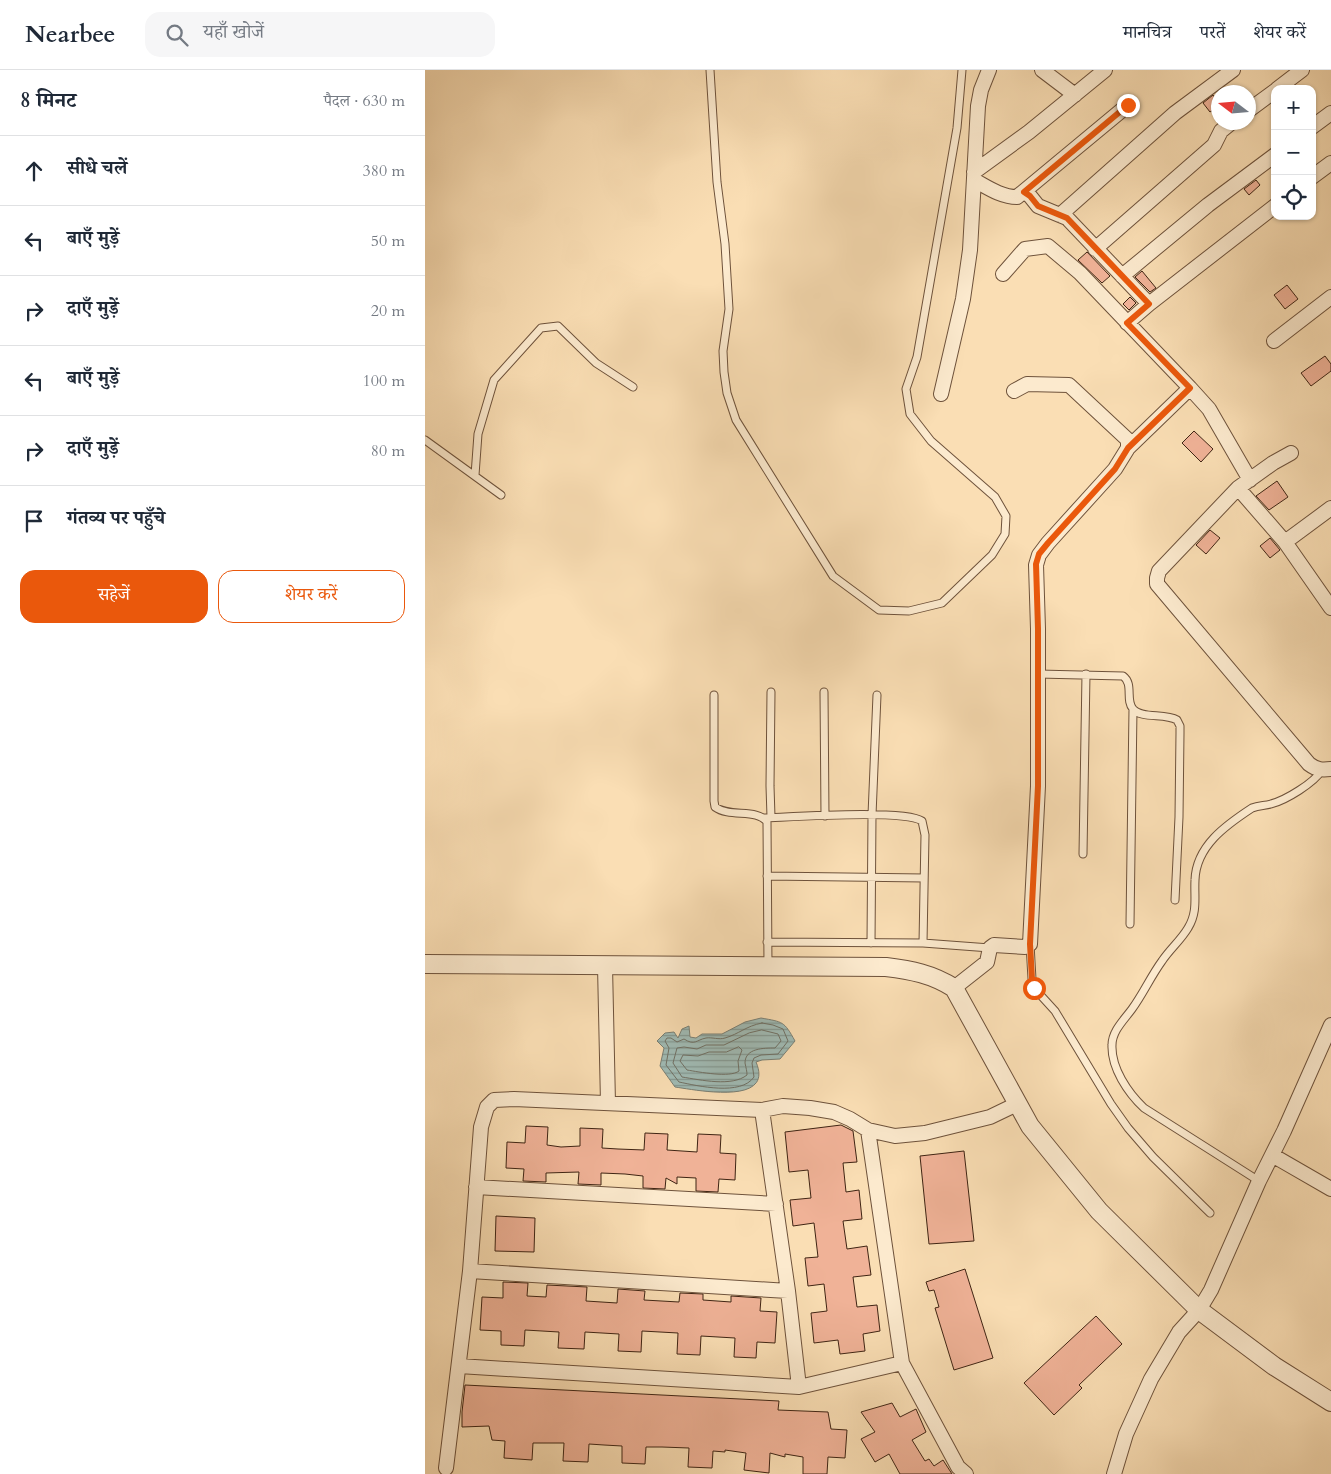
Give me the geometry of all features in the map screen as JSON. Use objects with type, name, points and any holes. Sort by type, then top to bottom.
[{"type":"street","points":[[941,394],[963,299],[970,250],[978,106],[981,90],[989,70]]},
{"type":"street","points":[[1042,70],[1075,95]]},
{"type":"street","points":[[974,176],[1105,70]]},
{"type":"street","points":[[1060,215],[1175,113],[1233,70]]},
{"type":"street","points":[[1282,85],[1302,70]]},
{"type":"street","points":[[1256,105],[1271,94]]},
{"type":"street","points":[[974,176],[1010,197],[1017,197],[1128,105]]},
{"type":"street","points":[[1316,124],[1331,112]]},
{"type":"street","points":[[1095,249],[1214,145],[1222,130]]},
{"type":"street","points":[[1122,276],[1208,205],[1271,158]]},
{"type":"street","points":[[1315,175],[1331,163]]},
{"type":"street","points":[[1024,192],[1038,206],[1067,218],[1149,304]]},
{"type":"street","points":[[1127,323],[1271,209]]},
{"type":"street","points":[[1003,274],[1025,248],[1048,246],[1080,274],[1209,410],[1250,480]]},
{"type":"street","points":[[1274,341],[1331,297]]},
{"type":"street","points":[[1014,391],[1027,384],[1069,385],[1128,440],[1128,448]]},
{"type":"street","points":[[954,988],[987,962],[990,948],[994,945],[1025,947],[1030,944],[1038,786],[1037,598],[1035,574],[1039,554],[1115,469],[1128,448],[1190,388]]},
{"type":"street","points":[[1291,453],[1273,463],[1239,488],[1159,571],[1157,584],[1309,764],[1315,768],[1326,769]]},
{"type":"street","points":[[1239,488],[1285,542],[1331,608]]},
{"type":"street","points":[[1285,542],[1331,508]]},
{"type":"street","points":[[425,964],[899,969],[919,972],[942,980],[954,988],[1030,1126],[1086,1196],[1199,1310],[1274,1366],[1331,1402]]},
{"type":"street","points":[[605,966],[608,1103]]},
{"type":"street","points":[[1115,1474],[1126,1434],[1151,1379],[1179,1332],[1199,1310],[1219,1274],[1259,1181],[1326,1049],[1331,1025]]},
{"type":"street","points":[[446,1468],[470,1272],[481,1127],[487,1107],[494,1100],[513,1099],[762,1110],[783,1106],[810,1108],[834,1112],[868,1130],[895,1136],[925,1133],[990,1117],[1017,1104]]},
{"type":"street","points":[[762,1110],[788,1291],[799,1387]]},
{"type":"street","points":[[868,1130],[902,1363],[958,1467],[966,1474]]},
{"type":"street","points":[[1272,1155],[1331,1188]]},
{"type":"street","points":[[476,1187],[776,1204]]},
{"type":"street","points":[[470,1272],[788,1291]]},
{"type":"street","points":[[459,1366],[799,1387],[902,1363]]},
{"type":"lane","points":[[710,70],[717,182],[725,244],[729,301],[723,351],[727,393],[736,420],[833,576],[879,610],[909,610],[942,603],[992,555],[1005,534],[1006,516],[995,497],[931,441],[910,414],[906,388],[917,358],[957,128],[962,70]]},
{"type":"lane","points":[[475,475],[478,434],[494,380],[541,328],[558,326],[597,363],[633,387]]},
{"type":"lane","points":[[425,440],[501,495]]},
{"type":"lane","points":[[1038,674],[1115,674],[1123,676],[1127,679],[1130,704],[1133,709],[1138,713],[1172,717],[1177,720],[1180,726],[1179,816],[1175,900]]},
{"type":"lane","points":[[1083,854],[1086,674]]},
{"type":"lane","points":[[768,967],[767,822],[770,786],[771,692]]},
{"type":"lane","points":[[824,692],[825,816]]},
{"type":"lane","points":[[714,694],[715,807],[726,812],[768,817],[872,815],[907,816],[917,817],[922,820],[925,835],[923,943]]},
{"type":"lane","points":[[871,943],[872,815],[877,695]]},
{"type":"lane","points":[[1130,924],[1133,709]]},
{"type":"lane","points":[[1259,1181],[1140,1104],[1129,1091],[1116,1067],[1112,1043],[1115,1033],[1133,1007],[1148,980],[1189,927],[1196,904],[1196,867],[1209,842],[1252,808],[1280,801],[1309,784],[1326,769]]},
{"type":"lane","points":[[767,876],[924,878]]},
{"type":"lane","points":[[767,942],[923,943],[990,948]]},
{"type":"lane","points":[[1030,944],[1034,988],[1055,1012],[1111,1104],[1128,1128],[1153,1157],[1210,1213]]},
{"type":"water","points":[[761,1018],[774,1020],[785,1026],[795,1041],[780,1059],[756,1062],[759,1076],[754,1085],[744,1090],[715,1092],[675,1087],[660,1066],[664,1048],[657,1041],[665,1033],[674,1032],[678,1038],[682,1029],[689,1026],[690,1037],[696,1038],[702,1034],[722,1034],[745,1022]]},
{"type":"building","points":[[1211,97],[1211,111],[1210,112],[1203,103]]},
{"type":"building","points":[[1256,180],[1260,185],[1249,195],[1244,189]]},
{"type":"building","points":[[1087,252],[1110,276],[1102,283],[1078,260]]},
{"type":"building","points":[[1142,271],[1156,288],[1150,292],[1135,277]]},
{"type":"building","points":[[1287,285],[1298,299],[1285,309],[1274,295]]},
{"type":"building","points":[[1130,297],[1136,303],[1129,310],[1123,304]]},
{"type":"building","points":[[1325,356],[1331,364],[1331,371],[1311,386],[1301,373]]},
{"type":"building","points":[[1194,431],[1213,449],[1201,462],[1182,443]]},
{"type":"building","points":[[1277,481],[1288,497],[1269,510],[1256,496]]},
{"type":"building","points":[[1210,530],[1220,538],[1206,554],[1196,545]]},
{"type":"building","points":[[1270,538],[1280,550],[1270,558],[1260,546]]},
{"type":"building","points":[[841,1125],[853,1131],[857,1162],[843,1163],[846,1192],[859,1190],[862,1219],[843,1221],[847,1249],[867,1246],[871,1275],[853,1277],[857,1307],[877,1305],[880,1331],[863,1334],[865,1351],[840,1354],[838,1340],[814,1343],[811,1313],[827,1311],[824,1284],[808,1286],[805,1258],[818,1257],[814,1223],[793,1226],[790,1200],[811,1198],[808,1170],[789,1172],[785,1132]]},
{"type":"building","points":[[526,1126],[548,1127],[547,1145],[561,1147],[580,1146],[580,1128],[603,1129],[602,1148],[618,1149],[644,1150],[645,1133],[668,1134],[667,1150],[697,1152],[698,1134],[721,1135],[720,1153],[736,1154],[735,1180],[719,1179],[718,1192],[696,1191],[696,1178],[677,1177],[677,1184],[666,1178],[665,1189],[643,1188],[643,1176],[625,1174],[601,1173],[601,1185],[578,1184],[579,1172],[546,1173],[546,1182],[523,1181],[524,1169],[506,1168],[507,1142],[525,1143]]},
{"type":"building","points":[[964,1151],[974,1241],[929,1244],[920,1156]]},
{"type":"building","points":[[496,1216],[535,1218],[534,1252],[495,1251]]},
{"type":"building","points":[[965,1269],[993,1358],[954,1370],[935,1308],[939,1307],[934,1290],[929,1291],[926,1282]]},
{"type":"building","points":[[503,1282],[528,1283],[527,1296],[546,1297],[547,1285],[587,1287],[586,1301],[617,1303],[618,1289],[645,1291],[644,1300],[679,1302],[680,1293],[703,1294],[703,1300],[731,1302],[731,1296],[761,1298],[760,1311],[777,1312],[775,1343],[757,1342],[756,1358],[734,1357],[735,1338],[701,1336],[700,1355],[677,1354],[678,1333],[642,1331],[641,1352],[618,1351],[619,1334],[585,1332],[584,1349],[558,1348],[559,1332],[525,1330],[524,1346],[501,1345],[501,1331],[480,1330],[482,1297],[503,1298]]},
{"type":"building","points":[[1096,1316],[1122,1344],[1079,1385],[1082,1388],[1054,1415],[1024,1383]]},
{"type":"building","points":[[465,1385],[779,1401],[778,1410],[828,1412],[831,1429],[847,1430],[845,1458],[828,1457],[827,1474],[803,1474],[803,1457],[785,1454],[785,1457],[770,1453],[769,1473],[744,1470],[746,1453],[725,1450],[725,1452],[713,1451],[712,1468],[688,1467],[689,1448],[646,1447],[645,1464],[622,1463],[622,1446],[589,1444],[588,1462],[563,1461],[564,1443],[533,1443],[532,1460],[504,1458],[505,1441],[492,1440],[489,1426],[462,1427]]},
{"type":"building","points":[[892,1403],[900,1417],[916,1409],[926,1432],[912,1440],[925,1461],[929,1459],[934,1466],[943,1460],[952,1474],[900,1474],[889,1454],[875,1462],[861,1439],[875,1432],[861,1412]]},
{"type":"route","points":[[1034,988],[1030,944],[1038,786],[1036,564],[1039,554],[1115,469],[1128,448],[1190,388],[1127,323],[1149,304],[1067,218],[1038,206],[1024,192],[1128,105]]}]
